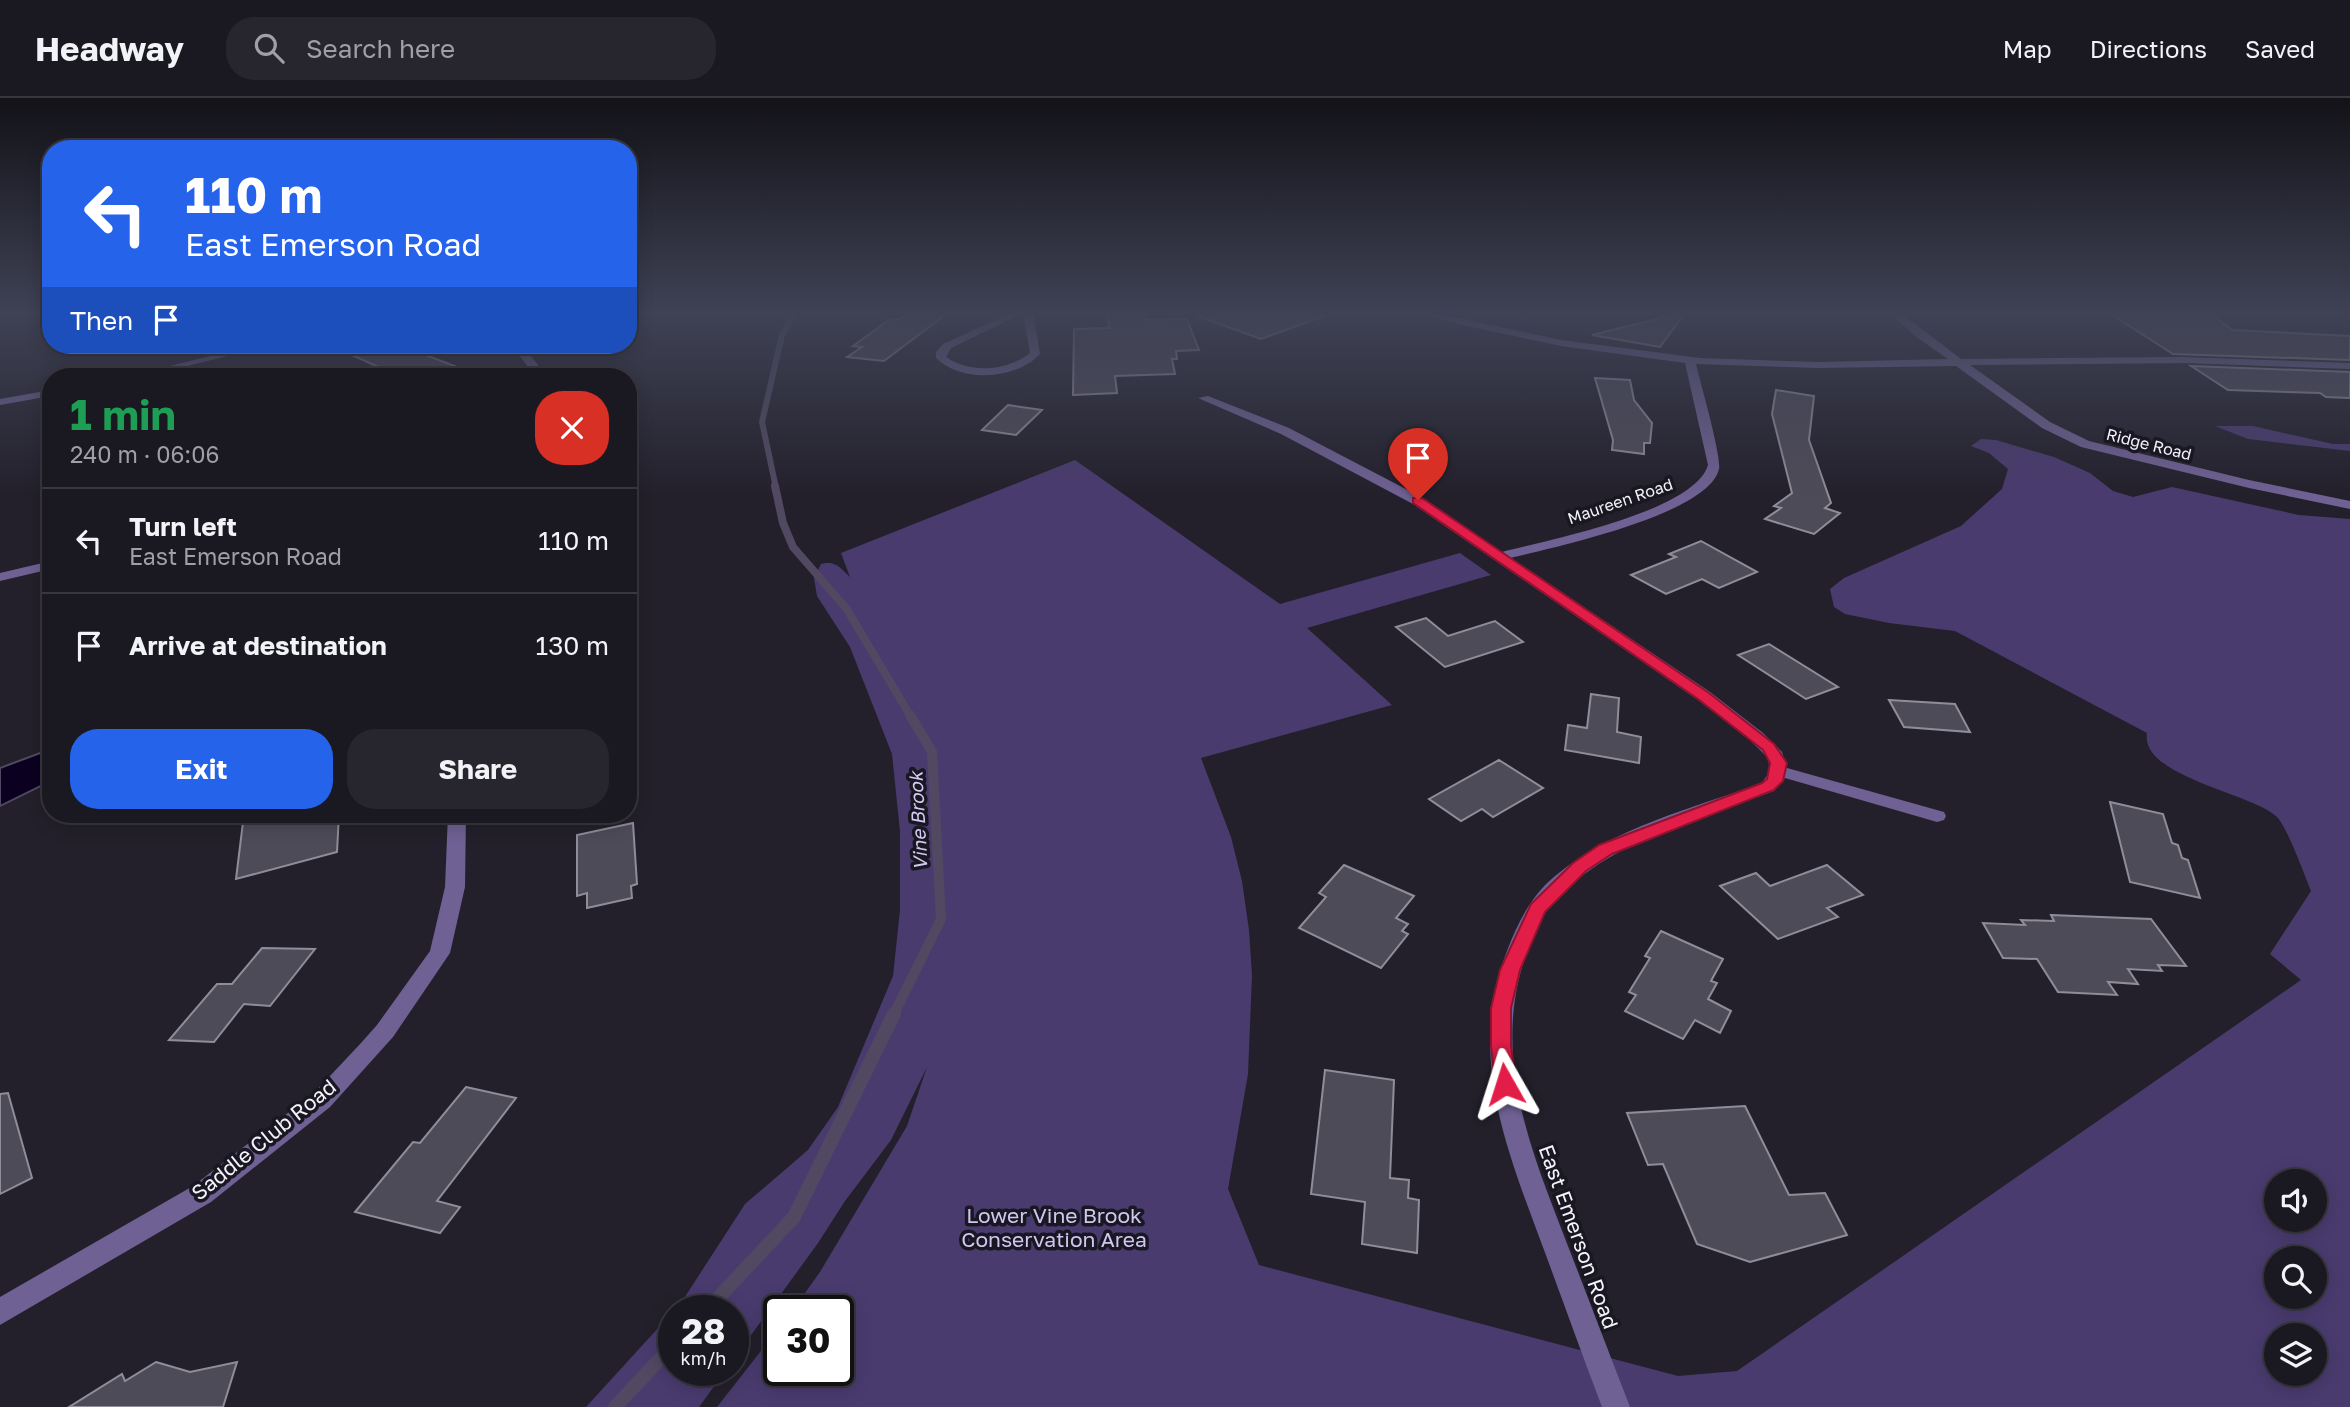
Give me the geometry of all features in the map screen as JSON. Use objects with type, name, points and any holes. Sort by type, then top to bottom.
[{"type":"street","name":"Maureen Road","points":[[1500,557],[1664,508],[1690,495],[1709,478],[1714,464],[1693,374]]},
{"type":"street","name":"Ridge Road","points":[[1978,374],[2046,425],[2085,444],[2249,484],[2350,505]]},
{"type":"street","points":[[0,402],[42,395]]},
{"type":"street","points":[[1204,398],[1286,431],[1418,500],[1704,696],[1769,747],[1776,756],[1779,771],[1937,816]]},
{"type":"street","points":[[0,577],[42,567]]},
{"type":"street","name":"East Emerson Road","points":[[1616,1407],[1543,1214],[1519,1142],[1505,1084],[1501,1045],[1501,1008],[1510,970],[1537,908],[1579,867],[1606,849],[1768,786],[1775,781],[1779,771]]},
{"type":"street","name":"Saddle Club Road","points":[[0,1312],[202,1194],[322,1100],[385,1031],[440,953],[455,887],[457,823]]},
{"type":"green space","points":[[2215,426],[2253,426],[2333,444],[2350,444],[2350,451],[2248,439]]},
{"type":"green space","name":"Lower Vine Brook Conservation Area","points":[[1981,439],[1996,440],[2054,457],[2090,473],[2113,491],[2133,497],[2172,487],[2299,515],[2350,519],[2350,1407],[717,1407],[733,1386],[749,1386],[749,1366],[763,1348],[763,1386],[854,1386],[854,1295],[803,1295],[907,1126],[927,1067],[891,1140],[845,1201],[818,1243],[780,1295],[763,1295],[763,1319],[749,1338],[749,1295],[686,1295],[745,1204],[808,1150],[838,1107],[893,976],[900,910],[900,831],[892,754],[850,647],[817,596],[814,578],[821,564],[834,564],[850,577],[841,553],[1075,460],[1280,604],[1460,553],[1491,575],[1307,628],[1392,705],[1201,758],[1231,837],[1242,881],[1252,975],[1248,1074],[1228,1189],[1259,1265],[1678,1376],[1737,1371],[2301,980],[2270,954],[2311,891],[2291,841],[2277,817],[2264,808],[2179,773],[2161,761],[2150,748],[2147,733],[1955,631],[1889,623],[1845,614],[1834,607],[1830,589],[1844,578],[1961,526],[2002,489],[2008,469],[1989,453],[1971,446]]},
{"type":"green space","name":"Lower Vine Brook Conservation Area","points":[[658,1328],[658,1386],[714,1386],[699,1407],[586,1407]]},
{"type":"shaded area","points":[[42,752],[42,785],[0,806],[0,768]]},
{"type":"building","points":[[1073,374],[1172,374],[1115,376],[1117,393],[1073,395]]},
{"type":"building","points":[[2203,374],[2350,374],[2350,398],[2326,397],[2320,393],[2228,390]]},
{"type":"building","points":[[1595,378],[1630,380],[1634,400],[1652,423],[1650,443],[1644,443],[1644,454],[1612,450],[1613,440]]},
{"type":"building","points":[[1776,390],[1814,396],[1809,440],[1831,503],[1825,508],[1840,513],[1814,534],[1765,519],[1781,508],[1774,506],[1792,493],[1772,414]]},
{"type":"building","points":[[1008,405],[1042,410],[1016,435],[982,430]]},
{"type":"building","points":[[1701,541],[1757,572],[1719,588],[1702,579],[1666,594],[1631,575],[1676,557],[1669,554]]},
{"type":"building","points":[[1426,618],[1448,636],[1495,621],[1523,642],[1445,667],[1396,627]]},
{"type":"building","points":[[1769,644],[1838,687],[1806,699],[1738,655]]},
{"type":"building","points":[[1591,694],[1619,698],[1617,732],[1641,737],[1639,763],[1565,750],[1568,725],[1587,728]]},
{"type":"building","points":[[1889,700],[1955,704],[1970,732],[1904,727]]},
{"type":"building","points":[[1499,760],[1543,788],[1493,817],[1482,809],[1461,821],[1429,799]]},
{"type":"building","points":[[2110,802],[2163,814],[2172,843],[2178,845],[2182,858],[2188,860],[2200,898],[2130,882]]},
{"type":"building","points":[[243,823],[339,823],[337,852],[236,879]]},
{"type":"building","points":[[633,823],[637,884],[631,886],[632,898],[587,908],[587,893],[577,896],[577,835]]},
{"type":"building","points":[[1344,865],[1414,896],[1396,918],[1408,924],[1402,931],[1408,934],[1381,968],[1299,928],[1326,897],[1319,893]]},
{"type":"building","points":[[1827,865],[1863,895],[1827,908],[1838,917],[1778,939],[1720,886],[1756,873],[1770,886]]},
{"type":"building","points":[[2051,915],[2151,919],[2186,966],[2158,965],[2162,971],[2128,969],[2138,984],[2108,982],[2117,995],[2058,992],[2037,959],[2003,958],[1983,923],[2025,925],[2021,920],[2054,921]]},
{"type":"building","points":[[1661,931],[1723,959],[1711,981],[1717,983],[1708,999],[1731,1011],[1720,1033],[1695,1020],[1683,1039],[1625,1011],[1636,995],[1629,992],[1650,958],[1645,956]]},
{"type":"building","points":[[262,948],[315,949],[270,1006],[244,1004],[214,1042],[169,1040],[217,984],[232,984]]},
{"type":"building","points":[[1325,1070],[1394,1080],[1390,1178],[1409,1180],[1408,1198],[1419,1200],[1417,1253],[1362,1244],[1365,1202],[1311,1194]]},
{"type":"building","points":[[466,1087],[516,1098],[437,1201],[460,1207],[440,1233],[355,1212],[413,1142],[420,1143]]},
{"type":"building","points":[[8,1093],[32,1178],[0,1194],[0,1094]]},
{"type":"building","points":[[1745,1106],[1789,1195],[1825,1193],[1847,1235],[1750,1262],[1697,1244],[1663,1164],[1648,1165],[1627,1113]]},
{"type":"building","points":[[156,1362],[190,1372],[237,1362],[223,1407],[69,1407],[122,1374],[125,1381]]},
{"type":"waterway","name":"Vine Brook","points":[[773,374],[762,422],[776,488]]},
{"type":"waterway","name":"Vine Brook","points":[[775,486],[783,523],[793,547],[846,608],[911,717]]},
{"type":"waterway","name":"Vine Brook","points":[[893,1016],[941,919],[932,752],[910,715]]},
{"type":"waterway","name":"Vine Brook","points":[[721,1295],[794,1217],[894,1014]]},
{"type":"waterway","name":"Vine Brook","points":[[615,1407],[658,1361]]},
{"type":"route","points":[[1418,500],[1704,696],[1758,737],[1769,747],[1779,763],[1775,781],[1768,786],[1606,849],[1579,867],[1537,908],[1510,970],[1501,1008],[1505,1084]]}]
